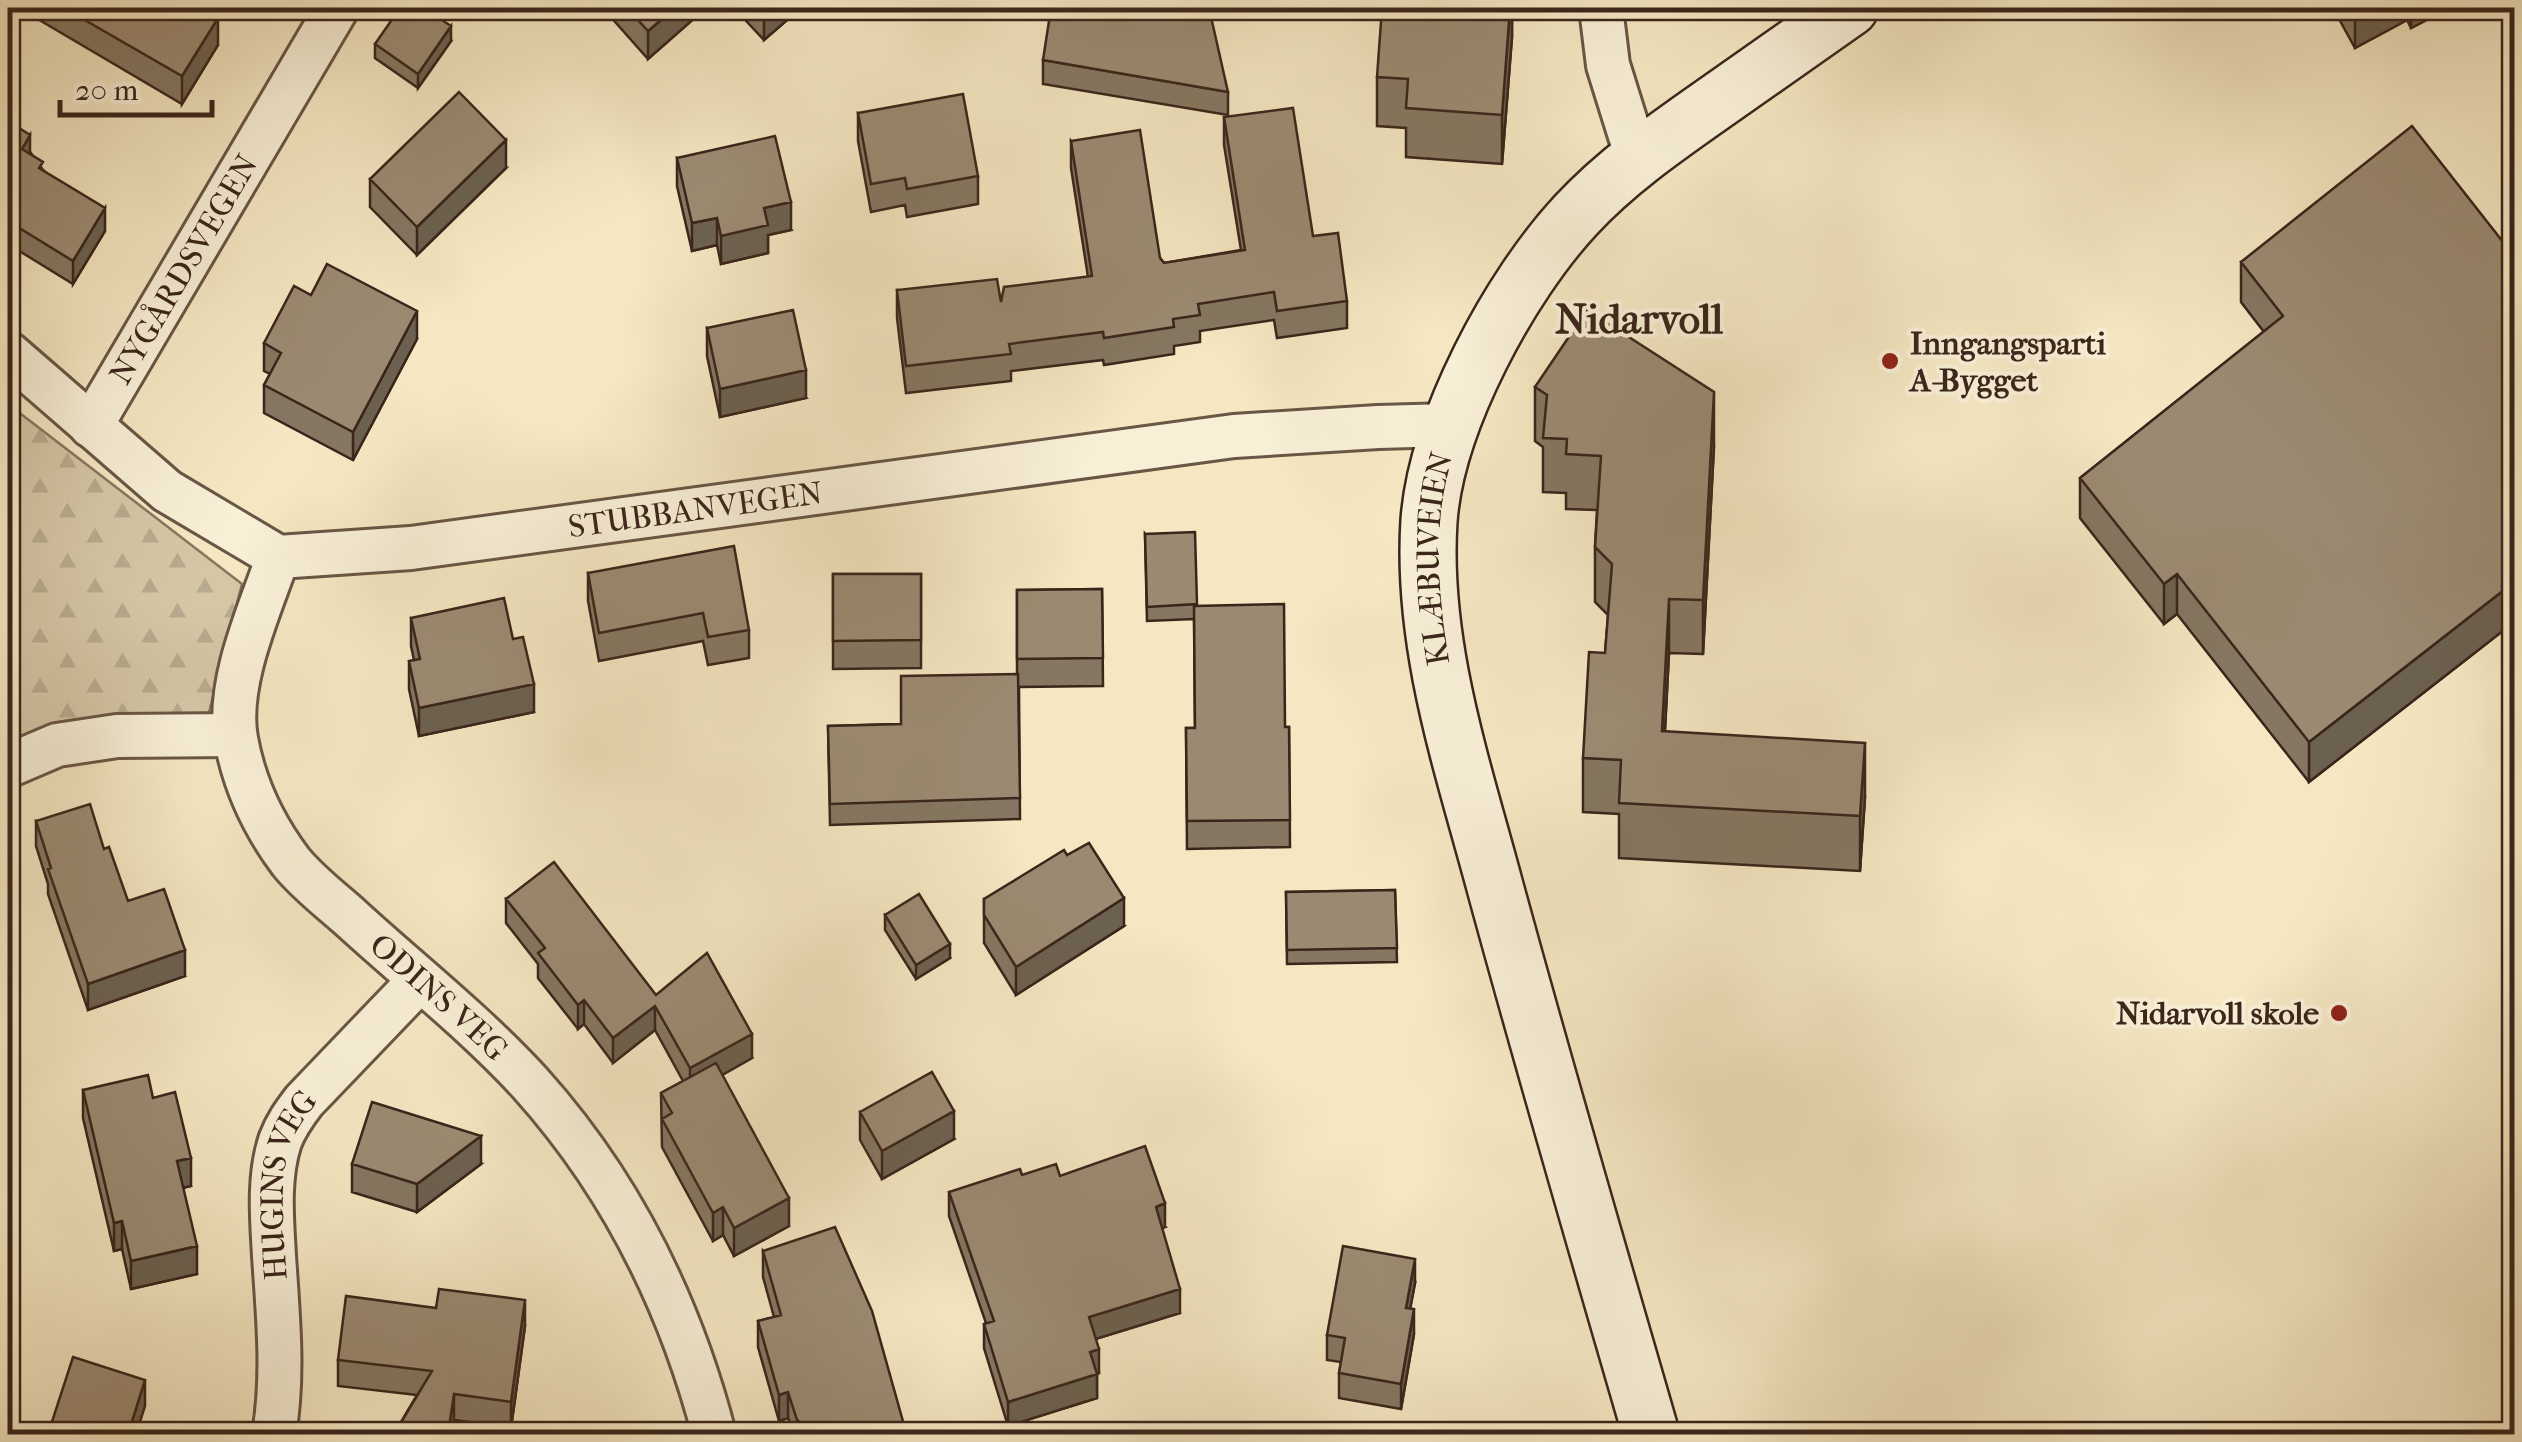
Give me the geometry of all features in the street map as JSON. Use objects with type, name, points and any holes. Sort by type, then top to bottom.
[{"type":"street","name":"NYGÅRDSVEGEN","points":[[90,426],[337,8]]},
{"type":"street","points":[[1601,8],[1608,65],[1637,158]]},
{"type":"street","name":"KLÆBUVEIEN","points":[[1652,1434],[1522,986],[1439,670],[1430,616],[1430,518],[1450,426],[1470,378],[1540,260],[1575,216],[1637,158],[1850,8]]},
{"type":"street","points":[[8,353],[167,491],[278,556]]},
{"type":"street","name":"STUBBANVEGEN","points":[[278,556],[412,548],[1234,436],[1378,426],[1450,426]]},
{"type":"street","name":"ODINS VEG","points":[[278,556],[240,667],[235,735],[245,778],[264,820],[293,864],[527,1080],[583,1146],[647,1252],[705,1400],[714,1434]]},
{"type":"street","points":[[8,766],[56,746],[117,736],[235,735]]},
{"type":"street","name":"HUGINS VEG","points":[[274,1434],[280,1362],[272,1212],[279,1143],[304,1101],[419,981]]},
{"type":"green space","points":[[8,404],[242,584],[205,728],[8,757]]},
{"type":"building","points":[[64,8],[201,8],[218,18],[182,76]]},
{"type":"building","points":[[400,8],[424,8],[451,26],[418,74],[375,44]]},
{"type":"building","points":[[627,8],[675,8],[648,31]]},
{"type":"building","points":[[1051,8],[1209,8],[1228,92],[1043,60]]},
{"type":"building","points":[[1382,8],[1510,8],[1502,115],[1406,108],[1408,79],[1377,77]]},
{"type":"building","points":[[459,92],[506,140],[417,227],[370,179]]},
{"type":"building","points":[[963,94],[978,176],[907,189],[905,178],[871,184],[858,113]]},
{"type":"building","points":[[1293,108],[1313,236],[1338,233],[1347,301],[1277,311],[1274,292],[1198,304],[1200,315],[1173,319],[1174,327],[1104,338],[1103,332],[1009,344],[1011,354],[906,366],[897,290],[997,279],[1001,302],[1004,287],[1092,276],[1071,141],[1140,130],[1160,258],[1164,263],[1245,250],[1224,117]]},
{"type":"building","points":[[8,121],[30,135],[22,149],[43,162],[39,168],[105,208],[73,261],[8,221]]},
{"type":"building","points":[[2412,126],[2514,256],[2514,584],[2309,742],[2177,574],[2164,584],[2080,478],[2283,316],[2241,262]]},
{"type":"building","points":[[775,136],[791,202],[764,208],[768,225],[721,236],[717,218],[692,223],[677,158]]},
{"type":"building","points":[[327,264],[417,311],[353,432],[264,385],[281,353],[264,343],[294,286],[311,295]]},
{"type":"building","points":[[793,310],[806,370],[720,389],[707,328]]},
{"type":"building","points":[[1587,310],[1714,392],[1703,600],[1669,599],[1662,731],[1865,743],[1860,816],[1619,803],[1621,760],[1583,758],[1589,652],[1605,653],[1612,564],[1595,547],[1601,456],[1566,454],[1567,439],[1543,438],[1547,395],[1535,387]]},
{"type":"building","points":[[1195,532],[1197,604],[1147,607],[1145,534]]},
{"type":"building","points":[[734,546],[749,630],[708,637],[703,613],[599,633],[588,573]]},
{"type":"building","points":[[833,574],[921,574],[921,640],[833,641]]},
{"type":"building","points":[[1102,589],[1103,658],[1017,659],[1017,590]]},
{"type":"building","points":[[504,598],[513,639],[523,637],[534,684],[419,708],[409,661],[420,659],[411,618]]},
{"type":"building","points":[[1284,604],[1290,820],[1187,821],[1186,728],[1195,728],[1194,606]]},
{"type":"building","points":[[1018,674],[1020,798],[830,804],[828,726],[901,724],[901,676]]},
{"type":"building","points":[[90,804],[104,849],[109,847],[128,901],[164,889],[185,950],[88,984],[48,869],[51,868],[36,821]]},
{"type":"building","points":[[1089,843],[1124,898],[1016,967],[984,915],[984,899],[1064,850],[1067,855]]},
{"type":"building","points":[[554,862],[656,995],[707,953],[752,1034],[690,1068],[655,1006],[613,1038],[584,1000],[578,1005],[538,953],[545,948],[506,899]]},
{"type":"building","points":[[1395,890],[1397,948],[1287,950],[1286,892]]},
{"type":"building","points":[[919,894],[950,944],[916,965],[885,915]]},
{"type":"building","points":[[716,1063],[789,1198],[734,1228],[723,1207],[713,1213],[662,1119],[672,1113],[661,1093]]},
{"type":"building","points":[[932,1072],[954,1111],[882,1151],[860,1112]]},
{"type":"building","points":[[148,1075],[153,1098],[175,1092],[191,1158],[177,1161],[197,1246],[131,1261],[122,1221],[114,1223],[83,1090]]},
{"type":"building","points":[[372,1102],[481,1136],[417,1184],[352,1164]]},
{"type":"building","points":[[1145,1146],[1165,1203],[1156,1207],[1180,1289],[1089,1317],[1099,1349],[1090,1352],[1097,1374],[1008,1402],[984,1324],[994,1321],[949,1192],[1020,1169],[1022,1175],[1056,1164],[1060,1176]]},
{"type":"building","points":[[835,1227],[872,1311],[904,1425],[881,1434],[811,1434],[811,1429],[797,1420],[788,1392],[779,1395],[758,1321],[781,1315],[763,1251]]},
{"type":"building","points":[[1343,1246],[1415,1259],[1406,1308],[1414,1309],[1401,1384],[1339,1373],[1345,1338],[1327,1335]]},
{"type":"building","points":[[439,1289],[525,1300],[511,1402],[454,1394],[448,1434],[394,1434],[432,1371],[338,1360],[346,1296],[436,1308]]},
{"type":"building","points":[[73,1357],[145,1380],[128,1434],[48,1434]]},
{"type":"place","name":"Inngangsparti A-Bygget","points":[[1890,361]]},
{"type":"place","name":"Nidarvoll skole","points":[[2339,1013]]},
{"type":"district","name":"Nidarvoll","points":[[1639,318]]}]
